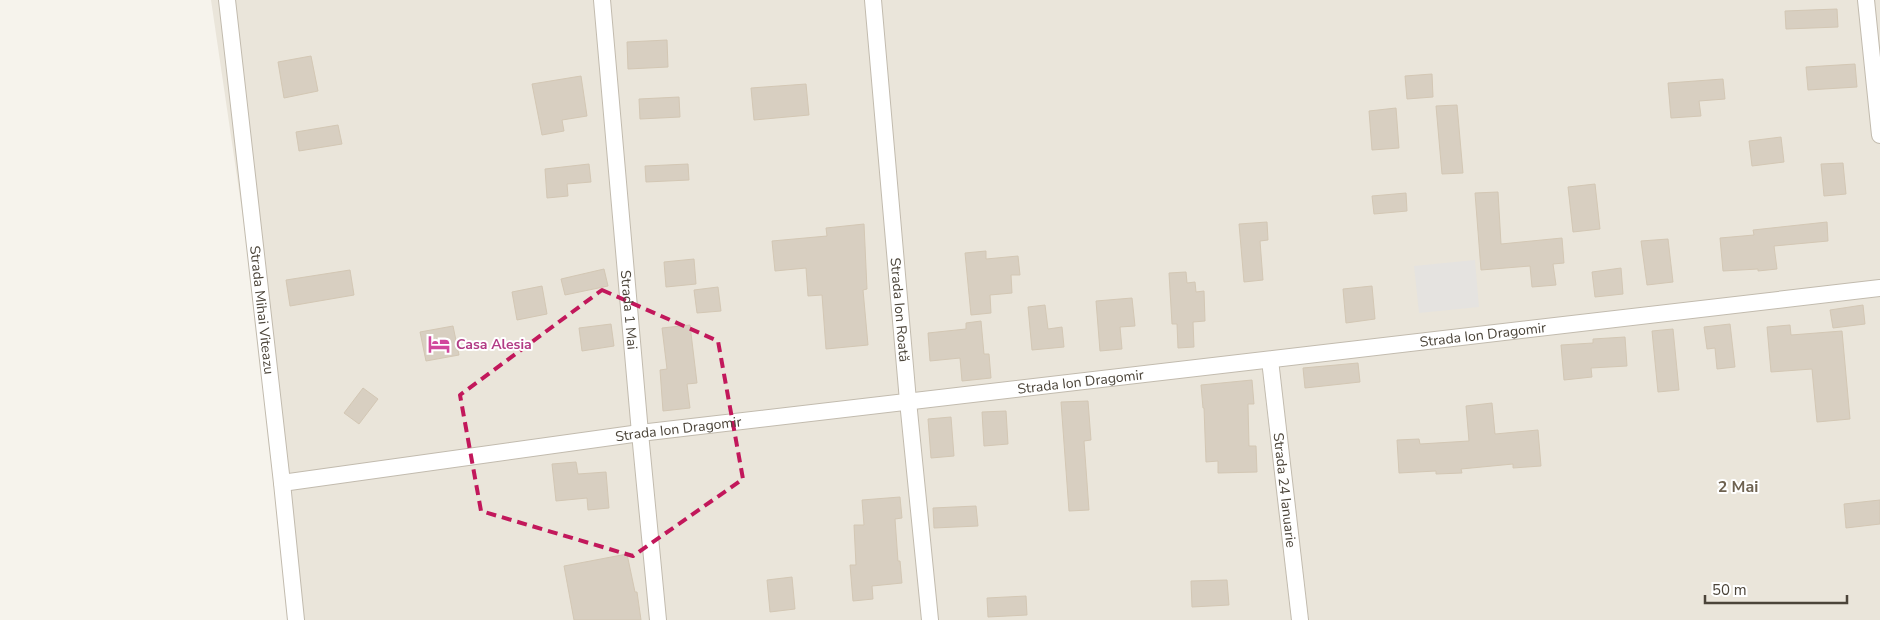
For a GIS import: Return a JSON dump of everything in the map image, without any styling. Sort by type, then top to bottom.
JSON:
[{"type":"street","name":"Strada Mihai Viteazu","points":[[228,0],[296,620]]},
{"type":"street","name":"Strada 1 Mai","points":[[602,0],[658,620]]},
{"type":"street","name":"Strada Ion Roată","points":[[873,0],[908,402],[930,620]]},
{"type":"street","points":[[1866,0],[1880,134]]},
{"type":"street","name":"Strada Ion Dragomir","points":[[282,483],[640,433],[1880,288]]},
{"type":"street","name":"Strada 24 Ianuarie","points":[[1270,360],[1300,620]]},
{"type":"highlighted area","points":[[602,290],[718,341],[743,479],[633,556],[481,511],[460,395]]},
{"type":"shaded area","name":"2 Mai","points":[[211,0],[1880,0],[1880,620],[296,620],[282,483]]},
{"type":"shaded area","points":[[1475,260],[1479,307],[1419,313],[1414,266]]},
{"type":"building","points":[[1837,9],[1838,27],[1786,29],[1785,11]]},
{"type":"building","points":[[667,40],[668,67],[628,69],[627,42]]},
{"type":"building","points":[[311,56],[318,91],[284,98],[278,62]]},
{"type":"building","points":[[1855,64],[1857,87],[1808,90],[1806,67]]},
{"type":"building","points":[[1432,74],[1433,97],[1407,99],[1405,76]]},
{"type":"building","points":[[581,76],[587,116],[562,120],[564,131],[542,135],[532,84]]},
{"type":"building","points":[[1723,79],[1725,99],[1699,101],[1701,116],[1671,118],[1668,83]]},
{"type":"building","points":[[806,84],[809,115],[754,120],[751,88]]},
{"type":"building","points":[[679,97],[680,117],[640,119],[639,99]]},
{"type":"building","points":[[1457,105],[1463,173],[1442,174],[1436,106]]},
{"type":"building","points":[[1396,108],[1399,148],[1372,150],[1369,111]]},
{"type":"building","points":[[338,125],[342,144],[299,151],[296,132]]},
{"type":"building","points":[[1781,137],[1784,162],[1752,166],[1749,141]]},
{"type":"building","points":[[1843,163],[1846,194],[1824,196],[1821,164]]},
{"type":"building","points":[[589,164],[591,182],[567,184],[568,196],[547,198],[545,169]]},
{"type":"building","points":[[688,164],[689,180],[646,182],[645,166]]},
{"type":"building","points":[[1595,184],[1600,229],[1573,232],[1568,187]]},
{"type":"building","points":[[1498,192],[1501,244],[1562,238],[1564,263],[1553,264],[1556,285],[1532,287],[1530,266],[1481,270],[1475,193]]},
{"type":"building","points":[[1406,193],[1407,211],[1374,214],[1372,196]]},
{"type":"building","points":[[1267,222],[1268,240],[1260,241],[1263,280],[1244,282],[1239,224]]},
{"type":"building","points":[[1827,222],[1828,241],[1774,246],[1777,269],[1723,271],[1720,238],[1754,235],[1753,230]]},
{"type":"building","points":[[864,224],[867,289],[863,290],[868,345],[826,349],[822,295],[808,296],[806,268],[775,271],[772,241],[827,236],[826,228]]},
{"type":"building","points":[[1668,239],[1673,282],[1647,285],[1641,241]]},
{"type":"building","points":[[986,251],[986,259],[1018,256],[1020,275],[1011,275],[1012,293],[990,295],[991,313],[971,315],[965,253]]},
{"type":"building","points":[[694,259],[696,284],[666,287],[664,262]]},
{"type":"building","points":[[1621,268],[1623,294],[1595,297],[1592,272]]},
{"type":"building","points":[[604,269],[608,286],[565,295],[561,279]]},
{"type":"building","points":[[350,270],[354,295],[290,306],[286,280]]},
{"type":"building","points":[[1186,272],[1187,283],[1195,282],[1196,292],[1204,291],[1205,321],[1193,322],[1194,347],[1178,348],[1177,324],[1172,324],[1169,273]]},
{"type":"building","points":[[542,286],[547,314],[517,320],[512,292]]},
{"type":"building","points":[[1372,286],[1375,319],[1346,323],[1343,289]]},
{"type":"building","points":[[718,287],[721,311],[697,313],[694,290]]},
{"type":"building","points":[[1132,298],[1135,326],[1120,327],[1122,349],[1100,351],[1096,301]]},
{"type":"building","points":[[1045,305],[1048,329],[1062,327],[1064,347],[1032,350],[1028,307]]},
{"type":"building","points":[[1863,305],[1865,324],[1833,328],[1830,310]]},
{"type":"building","points":[[981,321],[984,354],[989,354],[991,378],[962,381],[960,358],[930,361],[928,333],[966,329],[966,323]]},
{"type":"building","points":[[611,324],[614,346],[582,351],[579,328]]},
{"type":"building","points":[[1730,324],[1735,367],[1717,369],[1715,348],[1707,349],[1704,327]]},
{"type":"building","points":[[690,325],[697,383],[687,384],[690,408],[663,411],[660,370],[667,369],[662,328]]},
{"type":"building","points":[[1790,325],[1791,335],[1842,331],[1850,419],[1817,422],[1812,369],[1771,372],[1767,327]]},
{"type":"building","name":"Casa Alesia","points":[[453,326],[459,355],[426,361],[420,332]]},
{"type":"building","points":[[1673,329],[1679,390],[1658,392],[1652,331]]},
{"type":"building","points":[[1625,337],[1627,366],[1591,368],[1592,377],[1564,380],[1561,345],[1593,343],[1593,339]]},
{"type":"building","points":[[1358,363],[1360,382],[1305,388],[1303,368]]},
{"type":"building","points":[[1252,380],[1254,404],[1248,404],[1249,446],[1256,446],[1257,472],[1218,473],[1218,461],[1206,462],[1204,408],[1201,385]]},
{"type":"building","points":[[363,388],[378,399],[359,424],[344,413]]},
{"type":"building","points":[[1088,401],[1091,440],[1084,441],[1089,510],[1069,511],[1061,402]]},
{"type":"building","points":[[1492,403],[1495,434],[1538,430],[1541,466],[1513,468],[1513,464],[1461,469],[1462,473],[1436,474],[1436,471],[1399,473],[1397,440],[1419,439],[1420,444],[1469,441],[1466,406]]},
{"type":"building","points":[[1006,411],[1008,444],[984,446],[982,412]]},
{"type":"building","points":[[951,417],[954,456],[931,458],[928,419]]},
{"type":"building","points":[[576,462],[578,474],[606,472],[609,508],[588,510],[587,498],[556,501],[552,464]]},
{"type":"building","points":[[900,497],[902,518],[895,519],[898,561],[900,561],[902,583],[872,586],[873,599],[853,601],[850,565],[856,565],[854,525],[864,525],[862,500]]},
{"type":"building","points":[[1880,500],[1880,524],[1846,528],[1844,504]]},
{"type":"building","points":[[976,506],[978,526],[934,528],[933,508]]},
{"type":"building","points":[[627,554],[635,592],[637,592],[641,620],[574,620],[564,566]]},
{"type":"building","points":[[792,577],[795,609],[770,612],[767,580]]},
{"type":"building","points":[[1227,580],[1229,605],[1192,607],[1191,581]]},
{"type":"building","points":[[1026,596],[1027,615],[988,617],[987,598]]},
{"type":"place","name":"Casa Alesia","points":[[439,344]]},
{"type":"district","name":"2 Mai","points":[[1738,486]]}]
